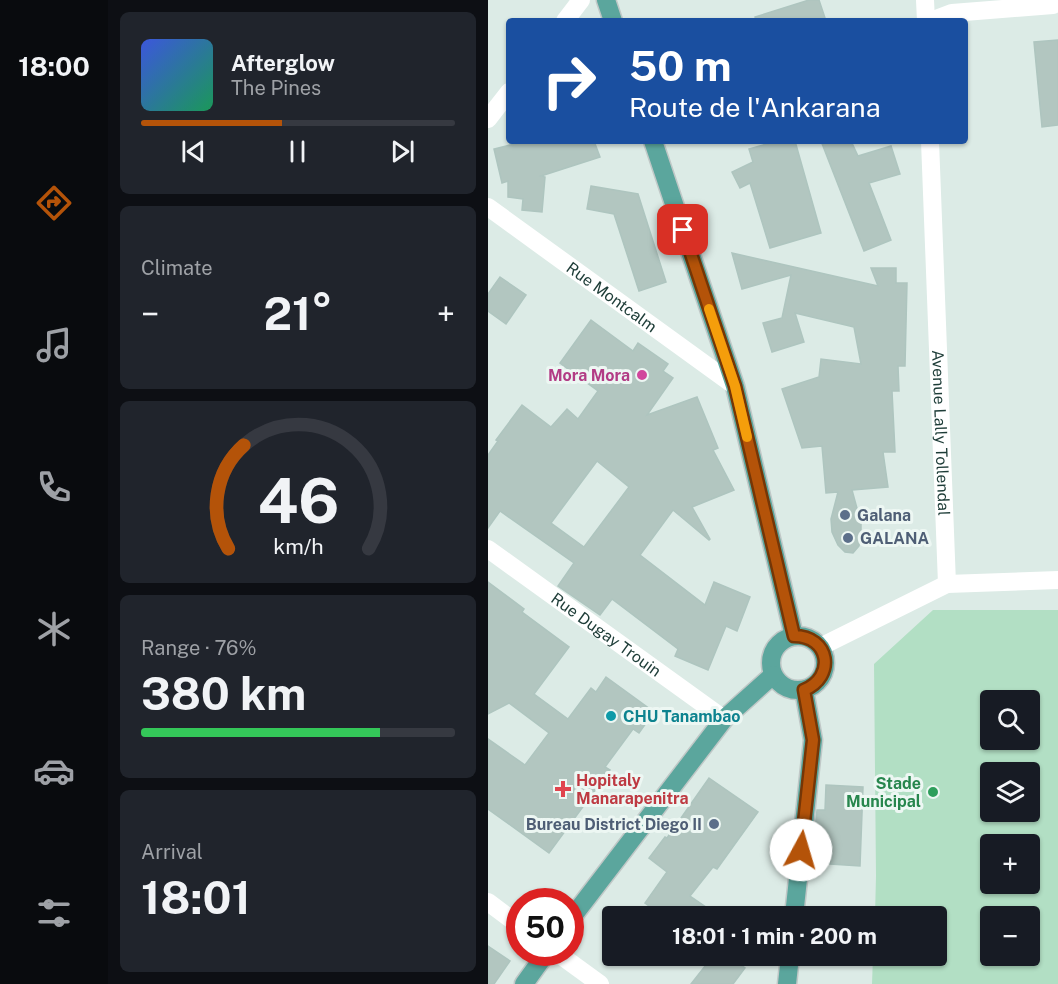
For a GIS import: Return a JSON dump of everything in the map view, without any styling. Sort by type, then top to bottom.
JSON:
[{"type":"main road","points":[[606,0],[612,18]]},
{"type":"main road","points":[[654,144],[735,386],[794,636]]},
{"type":"main road","points":[[794,636],[806,637],[820,647],[824,655],[824,673],[819,681],[804,690],[791,690],[784,687],[773,675],[770,667],[774,649],[780,642],[794,636]]},
{"type":"main road","points":[[584,902],[724,719],[773,675]]},
{"type":"main road","points":[[795,906],[813,740],[804,690]]},
{"type":"main road","points":[[524,984],[536,966]]},
{"type":"main road","points":[[787,984],[789,966]]},
{"type":"street","points":[[567,18],[581,0]]},
{"type":"street","points":[[924,0],[927,18]]},
{"type":"street","points":[[937,18],[952,13],[1053,5],[1058,0]]},
{"type":"street","points":[[488,119],[506,96]]},
{"type":"street","name":"Avenue Lally Tollendal","points":[[930,144],[947,584]]},
{"type":"street","name":"Rue Montcalm","points":[[488,207],[735,386]]},
{"type":"street","name":"Rue Dugay Trouin","points":[[488,549],[724,719]]},
{"type":"street","points":[[820,647],[947,584],[1058,580]]},
{"type":"street","points":[[488,902],[506,916]]},
{"type":"street","points":[[575,966],[600,984]]},
{"type":"green space","name":"Stade Municipal","points":[[933,610],[1058,610],[1058,984],[872,984],[873,966],[947,966],[947,906],[875,906],[874,664]]},
{"type":"building","points":[[809,0],[819,0],[825,18],[755,18]]},
{"type":"building","points":[[1058,40],[1058,125],[1042,127],[1034,42]]},
{"type":"building","points":[[515,144],[595,144],[600,157],[541,176],[545,177],[542,212],[522,210],[523,199],[508,197],[508,181],[502,183],[494,149]]},
{"type":"building","points":[[766,144],[796,144],[821,233],[770,248],[750,183],[740,188],[732,172],[753,162],[749,149]]},
{"type":"building","points":[[822,144],[852,144],[858,156],[891,146],[900,174],[869,183],[891,240],[864,251]]},
{"type":"building","points":[[591,186],[638,194],[666,282],[639,291],[614,214],[587,209]]},
{"type":"building","points":[[732,253],[878,286],[871,268],[896,268],[896,283],[907,283],[905,366],[898,366],[899,391],[892,391],[895,452],[883,452],[888,487],[852,490],[861,523],[859,546],[853,553],[845,552],[838,545],[832,532],[831,519],[838,492],[826,493],[822,446],[802,448],[782,389],[819,377],[821,359],[861,364],[854,327],[795,313],[804,342],[772,352],[763,323],[782,318],[791,275],[742,289]]},
{"type":"building","points":[[500,277],[526,295],[506,324],[488,311],[488,294]]},
{"type":"building","points":[[591,320],[633,351],[638,343],[668,364],[663,371],[673,378],[647,415],[697,397],[718,448],[713,450],[734,490],[692,507],[709,540],[673,510],[640,555],[705,605],[714,582],[750,597],[737,631],[726,626],[708,670],[675,656],[678,649],[612,599],[600,615],[558,586],[574,563],[500,511],[488,528],[488,455],[498,441],[496,440],[522,405],[551,427],[567,409],[578,419],[598,391],[560,363]],"holes":[[[597,461],[629,487],[584,547],[551,523]]]},
{"type":"building","name":"CHU Tanambao","points":[[488,582],[524,609],[522,612],[569,647],[534,694],[568,719],[591,688],[596,692],[606,677],[654,712],[639,733],[633,729],[605,767],[610,770],[549,853],[488,809],[488,739],[525,765],[549,733],[509,703],[488,714]]},
{"type":"building","points":[[709,778],[758,812],[717,869],[713,867],[690,896],[704,906],[649,906],[645,903],[667,872],[649,858],[665,837],[667,838]]},
{"type":"building","points":[[826,785],[863,787],[860,866],[830,864],[824,860],[824,841],[814,840],[817,810],[825,810]]},
{"type":"building","points":[[488,946],[506,958],[507,966],[494,984],[488,984]]},
{"type":"building","points":[[705,966],[742,966],[745,968],[733,984],[691,984]]},
{"type":"slow traffic","points":[[709,309],[735,386],[747,437]]},
{"type":"place","name":"Mora Mora","points":[[642,375]]},
{"type":"place","name":"Galana","points":[[845,515]]},
{"type":"place","name":"GALANA","points":[[848,538]]},
{"type":"place","name":"CHU Tanambao","points":[[611,716]]},
{"type":"place","name":"Hopitaly Manarapenitra","points":[[563,789]]},
{"type":"place","name":"Stade Municipal","points":[[933,792]]},
{"type":"place","name":"Bureau District Diego II","points":[[714,824]]},
{"type":"route","points":[[683,230],[735,386],[794,636],[806,637],[814,641],[824,655],[824,673],[812,687],[804,690],[813,740],[801,850]]}]
